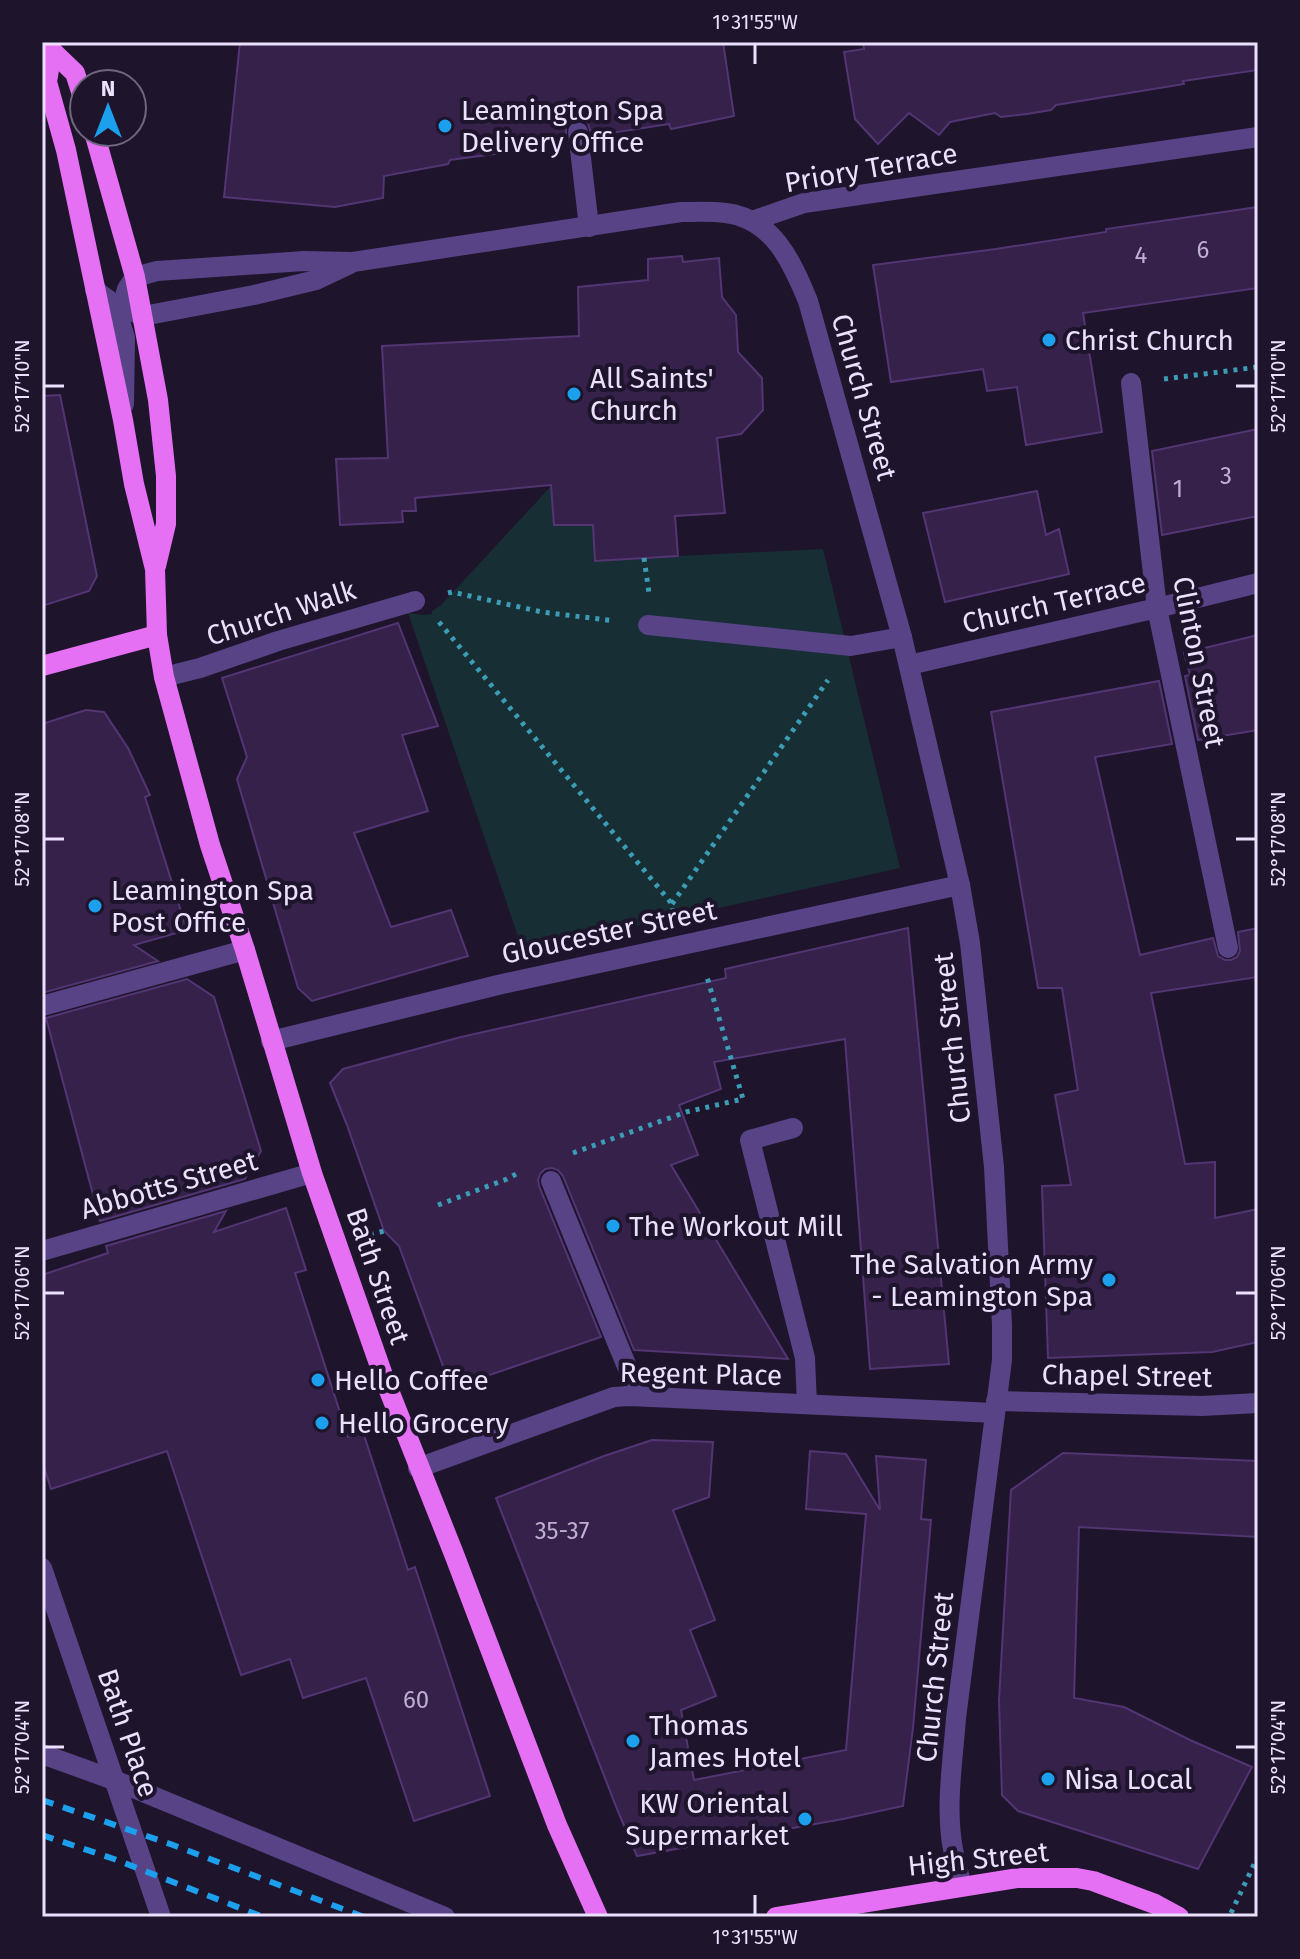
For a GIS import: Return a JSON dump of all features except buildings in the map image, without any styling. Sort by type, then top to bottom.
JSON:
[{"type":"main road","points":[[51,46],[71,68]]},
{"type":"main road","points":[[51,46],[47,82],[66,150],[134,484],[155,569]]},
{"type":"main road","points":[[99,148],[135,277],[158,400],[166,476],[166,524],[155,569]]},
{"type":"main road","name":"Bath Street","points":[[155,569],[157,635],[164,677],[210,845],[312,1173],[418,1468],[557,1825],[598,1917]]},
{"type":"main road","points":[[42,666],[157,635]]},
{"type":"main road","name":"High Street","points":[[776,1917],[1017,1878],[1093,1881],[1155,1904],[1179,1917]]},
{"type":"street","points":[[578,132],[589,227]]},
{"type":"street","name":"Priory Terrace","points":[[135,277],[157,271],[267,262],[353,262],[681,212],[728,213],[752,221],[804,203],[1258,137]]},
{"type":"street","name":"Church Street","points":[[752,221],[777,240],[797,274],[808,301],[902,637],[960,885],[970,943],[994,1167],[1002,1360],[958,1703],[951,1784],[953,1849],[962,1886]]},
{"type":"street","name":"Priory Terrace","points":[[143,316],[316,280],[353,262]]},
{"type":"street","points":[[123,420],[125,338],[121,325],[122,307],[127,289],[135,277]]},
{"type":"street","points":[[95,290],[111,302],[143,316]]},
{"type":"street","name":"Clinton Street","points":[[1131,383],[1157,608],[1228,948]]},
{"type":"street","name":"Church Terrace","points":[[909,665],[1258,583]]},
{"type":"street","name":"Church Walk","points":[[164,677],[415,601]]},
{"type":"street","points":[[648,625],[851,646],[902,637]]},
{"type":"street","name":"Gloucester Street","points":[[271,1041],[502,984],[960,885]]},
{"type":"street","points":[[42,1006],[245,950]]},
{"type":"street","points":[[793,1128],[750,1140],[805,1358],[807,1404]]},
{"type":"street","name":"Abbotts Street","points":[[42,1251],[312,1173]]},
{"type":"street","points":[[551,1181],[639,1396]]},
{"type":"street","name":"Regent Place","points":[[418,1468],[614,1397],[995,1407]]},
{"type":"street","name":"Chapel Street","points":[[995,1407],[1258,1403]]},
{"type":"street","name":"Bath Place","points":[[42,1568],[161,1917]]},
{"type":"street","points":[[42,1754],[114,1780],[445,1917]]},
{"type":"path","points":[[1131,383],[1258,367]]},
{"type":"path","points":[[452,592],[542,612],[648,625]]},
{"type":"path","points":[[432,614],[672,904],[851,646]]},
{"type":"path","points":[[561,1157],[686,1112],[743,1099],[697,941]]},
{"type":"path","points":[[438,1205],[519,1172]]},
{"type":"path","points":[[370,1235],[384,1231]]},
{"type":"path","points":[[1231,1913],[1258,1856]]},
{"type":"green space","points":[[552,485],[554,524],[593,522],[596,560],[823,549],[900,868],[523,951],[408,613],[432,614]]},
{"type":"railway","points":[[42,1800],[173,1845],[364,1917]]},
{"type":"railway","points":[[42,1835],[114,1859],[263,1917]]},
{"type":"place","name":"Leamington Spa Delivery Office","points":[[445,126]]},
{"type":"place","name":"Christ Church","points":[[1049,340]]},
{"type":"place","name":"All Saints' Church","points":[[574,394]]},
{"type":"place","name":"Leamington Spa Post Office","points":[[95,906]]},
{"type":"place","name":"The Workout Mill","points":[[613,1226]]},
{"type":"place","name":"The Salvation Army - Leamington Spa","points":[[1109,1280]]},
{"type":"place","name":"Hello Coffee","points":[[318,1380]]},
{"type":"place","name":"Hello Grocery","points":[[322,1423]]},
{"type":"place","name":"Thomas James Hotel","points":[[633,1741]]},
{"type":"place","name":"Nisa Local","points":[[1048,1779]]},
{"type":"place","name":"KW Oriental Supermarket","points":[[805,1819]]}]
